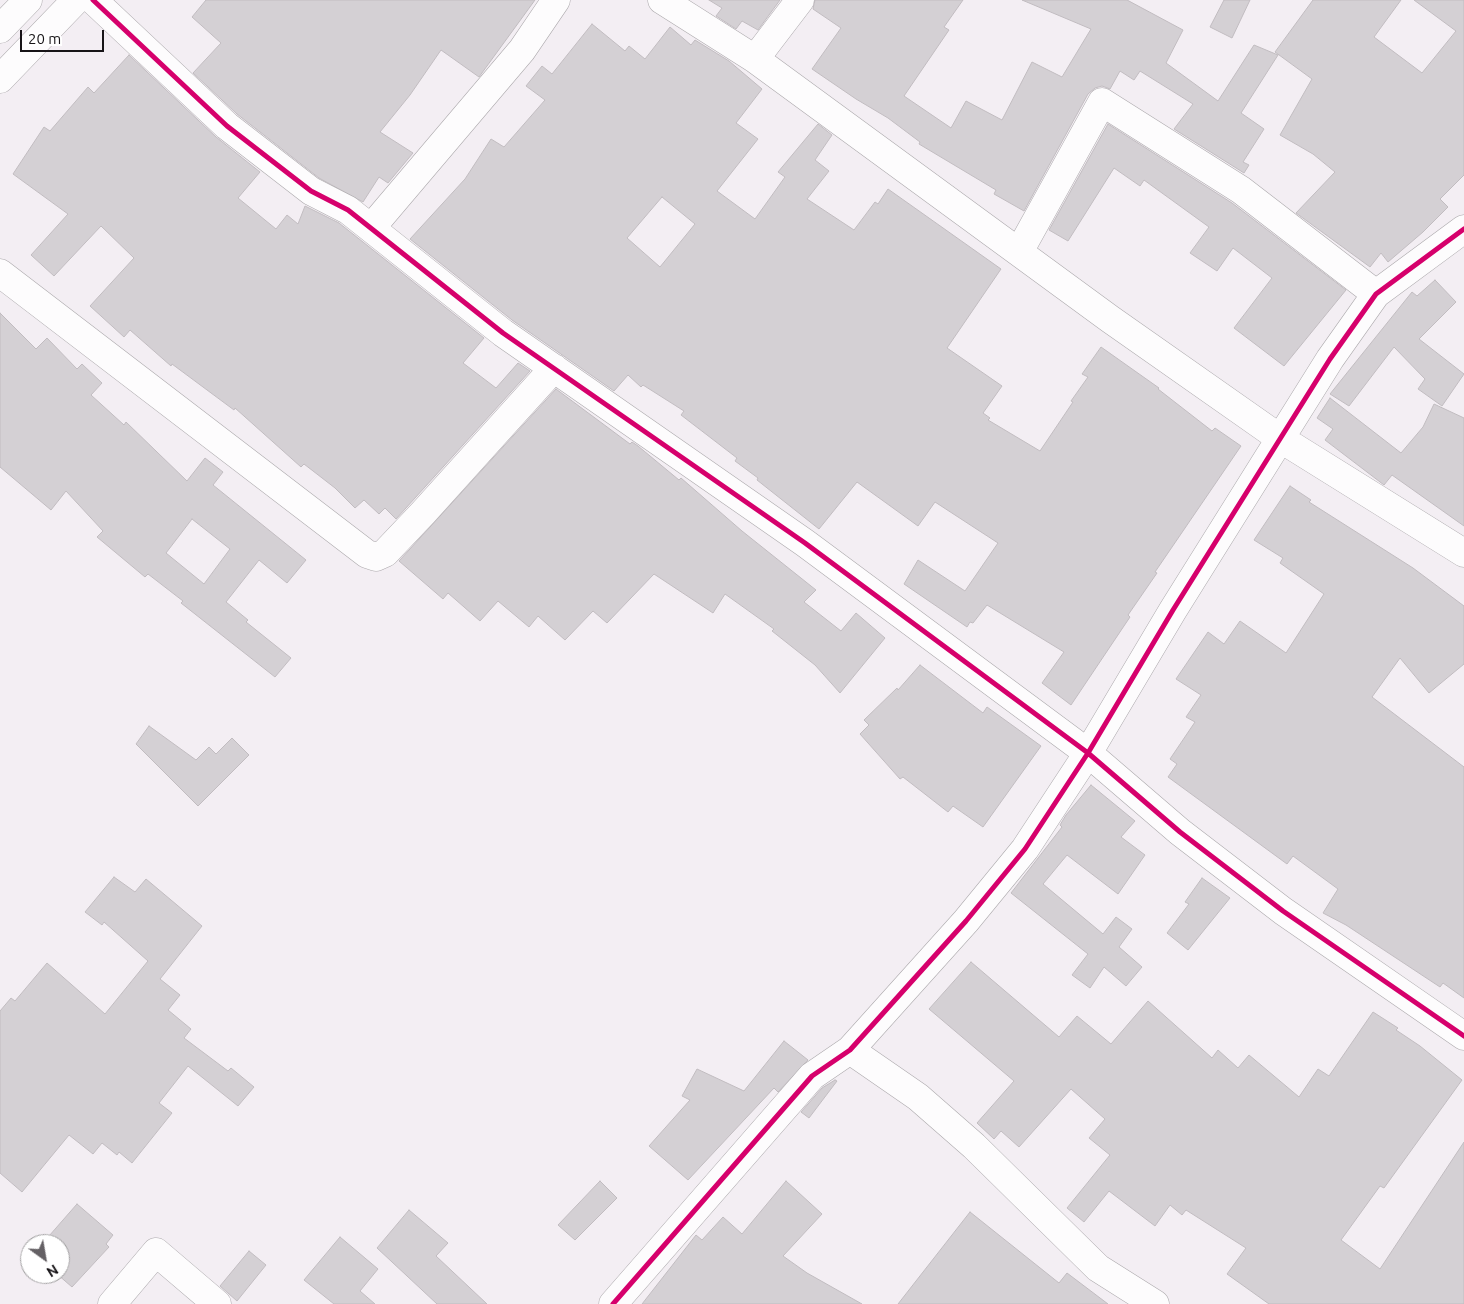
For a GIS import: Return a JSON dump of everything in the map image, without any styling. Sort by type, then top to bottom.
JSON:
[{"type":"main road","points":[[0,29],[28,0]]},
{"type":"main road","points":[[0,79],[76,0]]},
{"type":"main road","points":[[93,0],[228,126],[312,191],[348,210],[503,333],[806,543],[1088,753],[1180,832],[1283,911],[1464,1036]]},
{"type":"main road","points":[[371,228],[522,50],[556,0]]},
{"type":"main road","points":[[662,0],[755,59],[1019,252],[1281,439],[1464,553]]},
{"type":"main road","points":[[755,59],[800,0]]},
{"type":"main road","points":[[1019,252],[1102,102],[1241,190],[1376,294]]},
{"type":"main road","points":[[613,1304],[812,1076],[850,1050],[966,921],[1025,849],[1088,753],[1173,610],[1330,359],[1376,294],[1464,228]]},
{"type":"main road","points":[[0,273],[367,554],[376,557],[385,553],[423,513],[554,368]]},
{"type":"main road","points":[[850,1050],[918,1097],[974,1146],[1098,1268],[1155,1304]]},
{"type":"main road","points":[[112,1304],[156,1252],[217,1304]]},
{"type":"building","points":[[206,0],[535,0],[479,77],[441,50],[410,95],[380,132],[413,153],[388,183],[379,177],[363,202],[319,178],[237,114],[193,73],[221,43],[192,17]]},
{"type":"building","points":[[709,0],[780,0],[758,30],[742,21],[736,29],[716,16],[722,8]]},
{"type":"building","points":[[815,0],[963,0],[944,27],[949,30],[904,96],[951,128],[966,101],[1002,120],[1032,62],[1062,77],[1091,29],[1022,0],[1127,0],[1183,30],[1166,63],[1218,101],[1254,45],[1278,55],[1241,113],[1264,129],[1243,162],[1249,165],[1244,173],[1174,129],[1193,104],[1140,71],[1134,80],[1120,71],[1110,89],[1102,86],[1095,88],[1088,94],[1024,211],[994,194],[996,190],[919,144],[920,142],[888,118],[812,69],[841,28],[813,9]]},
{"type":"building","points":[[1224,0],[1250,0],[1232,38],[1210,27]]},
{"type":"building","points":[[1313,0],[1401,0],[1374,37],[1422,73],[1456,31],[1414,0],[1464,0],[1464,175],[1440,199],[1448,207],[1423,232],[1388,262],[1381,253],[1370,267],[1296,213],[1335,172],[1313,154],[1280,135],[1312,79],[1275,52]]},
{"type":"building","points":[[592,24],[625,51],[629,46],[645,59],[670,27],[691,45],[695,40],[729,61],[762,89],[736,123],[758,139],[717,191],[755,219],[785,177],[778,172],[818,124],[832,135],[815,160],[829,171],[807,199],[854,230],[875,202],[878,204],[888,189],[1001,269],[947,348],[1002,386],[983,413],[990,418],[988,420],[1040,451],[1088,377],[1082,374],[1101,347],[1159,388],[1212,431],[1215,428],[1241,446],[1155,572],[1157,573],[1128,615],[1130,617],[1071,705],[1042,683],[1064,652],[987,605],[973,623],[970,622],[967,627],[904,584],[918,560],[965,591],[998,543],[935,502],[918,526],[857,482],[819,529],[735,461],[737,458],[681,415],[684,411],[643,385],[641,387],[628,375],[614,391],[512,320],[410,239],[465,179],[491,139],[504,147],[545,100],[526,86],[542,66],[552,74]],"holes":[[[662,197],[695,224],[660,267],[627,238]]]},
{"type":"building","points":[[129,55],[216,137],[260,172],[238,198],[276,229],[287,215],[298,224],[305,206],[339,223],[484,338],[463,363],[496,388],[518,363],[530,371],[396,519],[385,508],[379,514],[364,500],[355,508],[335,488],[304,464],[301,467],[235,408],[234,410],[172,364],[171,366],[130,330],[124,337],[90,306],[134,258],[101,226],[54,276],[31,255],[68,214],[13,174],[44,127],[50,131],[88,87],[94,93]]},
{"type":"building","points":[[1108,124],[1232,203],[1346,290],[1284,366],[1234,328],[1272,278],[1233,248],[1217,271],[1190,253],[1209,227],[1144,180],[1140,186],[1114,168],[1068,241],[1049,230]]},
{"type":"building","points":[[1435,280],[1456,302],[1419,339],[1464,374],[1442,406],[1418,389],[1425,379],[1394,347],[1349,406],[1330,394],[1412,292],[1417,296]]},
{"type":"building","points":[[0,313],[36,349],[47,338],[77,369],[82,364],[102,383],[91,395],[124,425],[126,422],[187,481],[205,458],[223,472],[213,485],[306,560],[287,583],[259,560],[226,602],[248,620],[246,622],[291,658],[275,677],[181,603],[183,601],[148,574],[145,577],[97,537],[103,531],[66,491],[51,510],[0,467]],"holes":[[[192,519],[230,549],[204,584],[166,553]]]},
{"type":"building","points":[[556,389],[630,444],[632,442],[638,446],[679,480],[681,478],[742,531],[816,590],[804,602],[841,631],[856,613],[885,638],[840,693],[815,665],[772,631],[774,629],[725,594],[713,613],[654,574],[607,623],[593,611],[565,640],[538,616],[529,627],[498,601],[480,621],[448,593],[443,599],[399,561]]},
{"type":"building","points":[[1330,398],[1401,453],[1423,427],[1434,404],[1464,418],[1464,526],[1392,475],[1384,485],[1325,440],[1333,429],[1317,418]]},
{"type":"building","points":[[1290,486],[1311,500],[1309,502],[1413,568],[1464,606],[1464,664],[1429,693],[1400,658],[1372,697],[1464,767],[1464,998],[1443,983],[1440,987],[1346,925],[1323,913],[1338,889],[1293,856],[1287,864],[1168,777],[1177,764],[1170,759],[1195,722],[1186,717],[1201,695],[1176,679],[1208,632],[1224,644],[1240,621],[1286,653],[1324,594],[1280,563],[1283,558],[1254,540]]},
{"type":"building","points":[[920,665],[983,713],[987,707],[1041,746],[983,827],[953,806],[948,812],[903,777],[900,779],[860,734],[869,725],[864,720],[897,688],[898,690]]},
{"type":"building","points":[[149,726],[196,760],[209,747],[216,754],[232,738],[249,755],[198,806],[136,744]]},
{"type":"building","points":[[1091,785],[1135,821],[1121,837],[1145,855],[1118,894],[1067,855],[1043,884],[1103,934],[1116,917],[1132,929],[1119,947],[1142,967],[1126,986],[1104,967],[1090,988],[1072,975],[1088,954],[1011,893],[1062,827],[1060,825],[1066,815]]},
{"type":"building","points":[[114,877],[135,892],[146,879],[202,926],[160,979],[180,995],[168,1010],[191,1029],[184,1038],[228,1071],[231,1068],[254,1087],[238,1106],[188,1066],[159,1103],[172,1113],[132,1163],[119,1152],[117,1155],[102,1143],[93,1154],[69,1135],[22,1192],[0,1173],[0,1011],[11,998],[15,1001],[47,963],[105,1014],[148,961],[104,922],[102,925],[85,912]]},
{"type":"building","points":[[1202,878],[1230,898],[1188,950],[1167,933],[1189,904],[1185,902]]},
{"type":"building","points":[[971,962],[1059,1037],[1077,1016],[1111,1044],[1148,1001],[1212,1058],[1218,1050],[1238,1068],[1249,1055],[1299,1097],[1318,1069],[1329,1076],[1373,1012],[1398,1028],[1396,1030],[1420,1046],[1462,1080],[1384,1188],[1380,1186],[1341,1240],[1380,1269],[1464,1142],[1464,1304],[1269,1304],[1227,1274],[1246,1248],[1186,1210],[1182,1215],[1170,1205],[1155,1226],[1109,1191],[1084,1222],[1067,1208],[1110,1155],[1089,1138],[1105,1119],[1071,1089],[1019,1147],[1001,1131],[994,1139],[977,1123],[1014,1081],[929,1009]]},
{"type":"building","points":[[784,1041],[808,1060],[778,1092],[774,1088],[688,1180],[649,1146],[690,1100],[682,1096],[697,1069],[744,1091]]},
{"type":"building","points":[[835,1080],[837,1081],[809,1118],[801,1112],[822,1088]]},
{"type":"building","points":[[600,1181],[617,1198],[575,1240],[558,1225]]},
{"type":"building","points":[[786,1181],[822,1214],[783,1256],[807,1273],[862,1304],[642,1304],[696,1235],[702,1240],[723,1217],[742,1234]]},
{"type":"building","points":[[77,1204],[113,1235],[106,1244],[109,1247],[72,1287],[69,1284],[70,1234],[51,1234]]},
{"type":"building","points":[[409,1210],[448,1243],[436,1256],[487,1304],[437,1304],[377,1248]]},
{"type":"building","points":[[970,1212],[1059,1283],[1067,1273],[1108,1304],[898,1304]]},
{"type":"building","points":[[340,1237],[378,1269],[360,1291],[375,1304],[334,1304],[304,1280]]},
{"type":"building","points":[[249,1251],[266,1265],[237,1301],[220,1286]]},
{"type":"cycle path","points":[[93,0],[227,126],[311,191],[348,210],[503,333],[805,543],[1088,753],[1180,832],[1283,911],[1464,1036]]},
{"type":"cycle path","points":[[613,1304],[812,1076],[850,1050],[966,921],[1025,849],[1088,753],[1173,610],[1330,359],[1376,294],[1464,229]]}]
